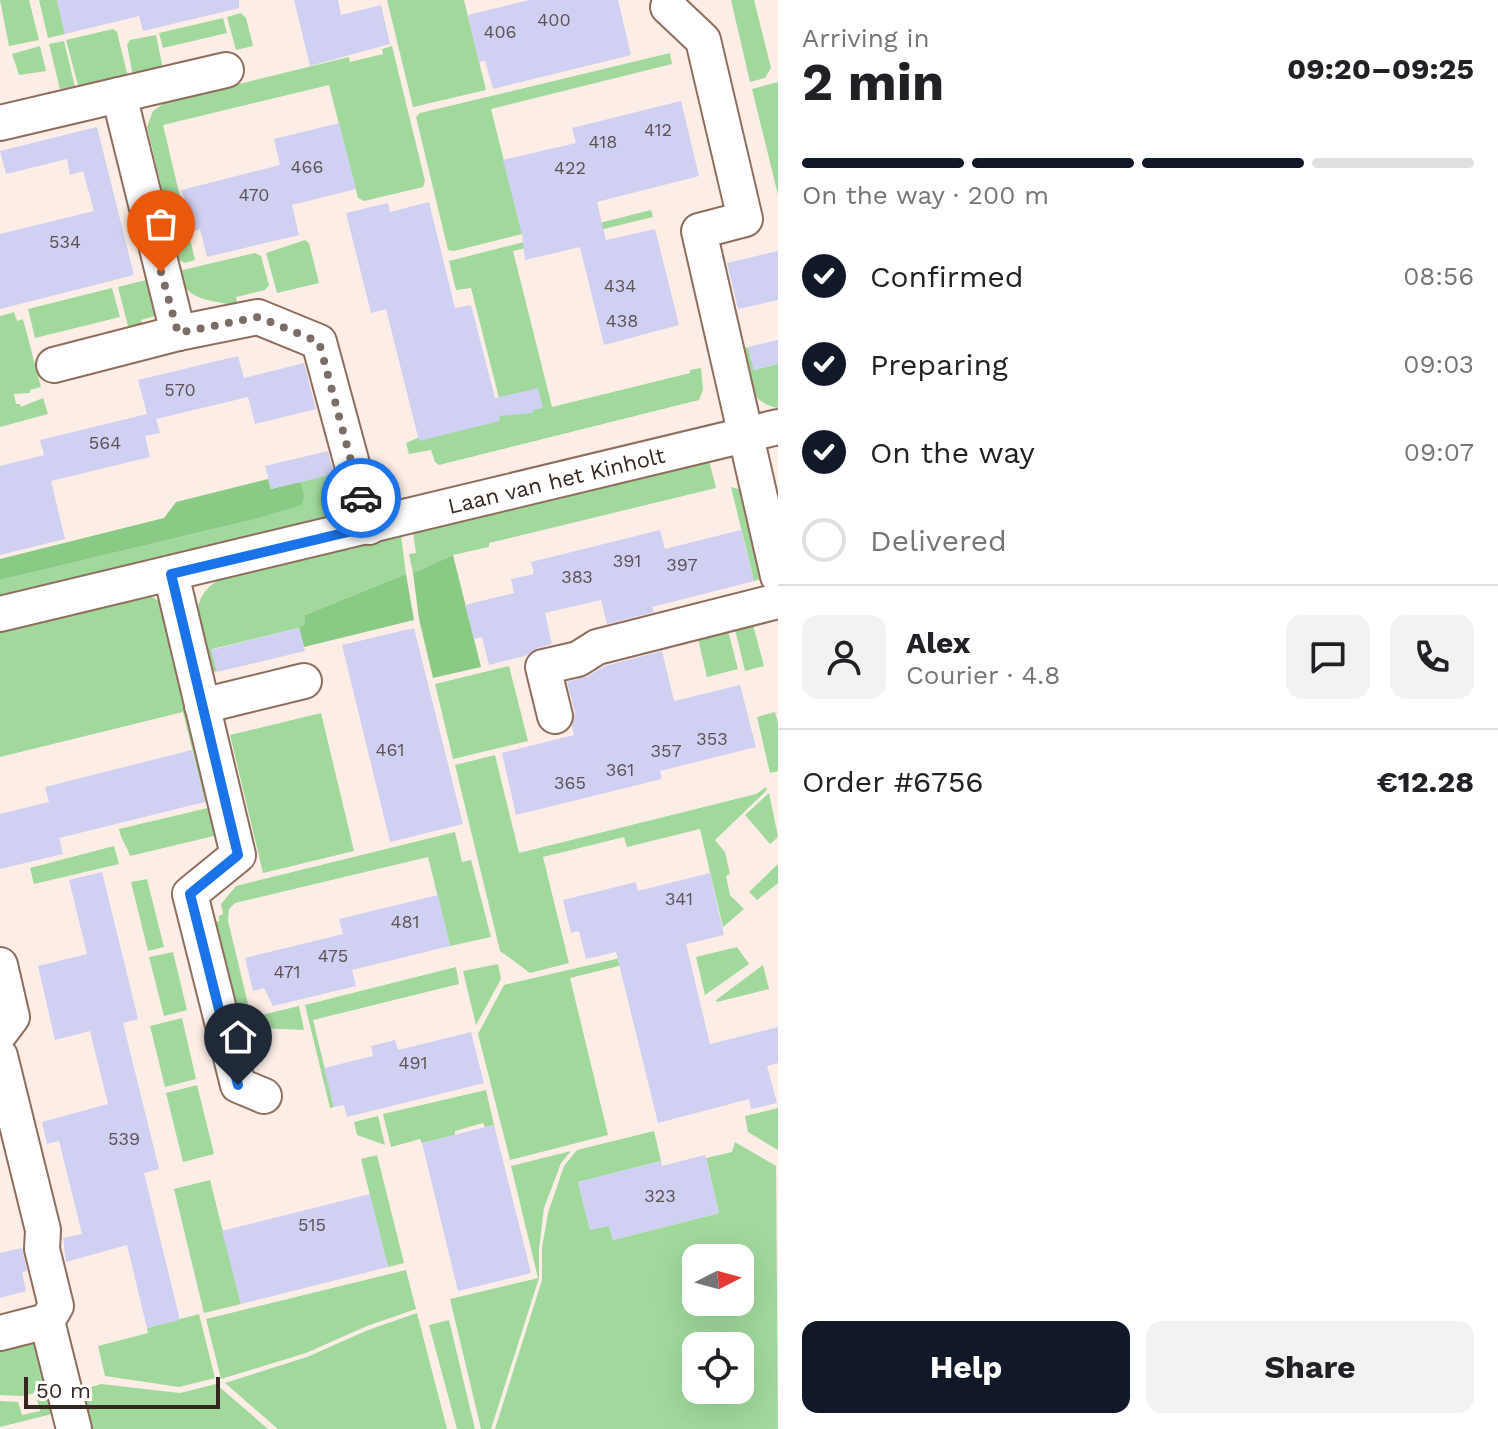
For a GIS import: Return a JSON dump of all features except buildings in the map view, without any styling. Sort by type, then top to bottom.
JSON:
[{"type":"street","points":[[668,7],[703,40],[745,219],[699,231],[778,576]]},
{"type":"street","points":[[0,123],[226,70]]},
{"type":"street","points":[[119,95],[178,333]]},
{"type":"street","points":[[54,365],[178,333],[258,317],[319,342],[369,527]]},
{"type":"street","name":"Laan van het Kinholt","points":[[0,614],[778,427]]},
{"type":"street","points":[[171,574],[238,855],[190,894],[238,1085],[264,1096]]},
{"type":"street","points":[[555,716],[543,667],[578,659],[597,647],[778,601]]},
{"type":"street","points":[[202,706],[304,681]]},
{"type":"street","points":[[0,965],[12,1017],[0,1033]]},
{"type":"street","points":[[0,1056],[4,1093],[43,1230],[42,1249],[56,1306],[47,1321],[0,1333]]},
{"type":"street","points":[[47,1321],[74,1429]]},
{"type":"green space","points":[[0,0],[29,0],[39,40],[9,46]]},
{"type":"green space","points":[[39,0],[57,0],[65,34],[48,38]]},
{"type":"green space","points":[[387,0],[464,0],[486,90],[413,107]]},
{"type":"green space","points":[[731,0],[754,0],[771,68],[765,78],[750,82]]},
{"type":"green space","points":[[241,13],[246,18],[253,46],[236,50],[227,17]]},
{"type":"green space","points":[[223,18],[227,33],[163,48],[159,33]]},
{"type":"green space","points":[[113,29],[117,32],[128,77],[79,89],[66,40]]},
{"type":"green space","points":[[156,35],[163,69],[133,76],[127,45],[130,40]]},
{"type":"green space","points":[[64,41],[75,87],[60,89],[49,44]]},
{"type":"green space","points":[[40,46],[46,71],[19,75],[12,54]]},
{"type":"green space","points":[[392,46],[425,181],[423,187],[364,201],[358,198],[329,85],[163,125],[195,260],[185,263],[179,260],[147,127],[153,111],[166,102],[349,57],[350,62],[383,54],[382,49]]},
{"type":"green space","points":[[670,53],[672,64],[491,109],[522,234],[448,250],[416,117],[420,113]]},
{"type":"green space","points":[[778,82],[778,195],[752,89]]},
{"type":"green space","points":[[651,210],[653,217],[513,251],[552,407],[701,368],[703,390],[699,400],[439,465],[431,450],[409,454],[406,443],[500,402],[471,288],[456,290],[449,261]]},
{"type":"green space","points":[[305,240],[309,243],[319,283],[277,293],[266,253]]},
{"type":"green space","points":[[255,253],[261,256],[269,285],[265,290],[236,297],[238,306],[194,295],[174,272]]},
{"type":"green space","points":[[154,278],[160,299],[152,301],[155,316],[141,320],[144,331],[130,334],[118,287]]},
{"type":"green space","points":[[112,288],[120,317],[35,338],[28,309]]},
{"type":"green space","points":[[14,312],[17,321],[23,319],[41,387],[30,390],[30,393],[14,394],[16,404],[21,407],[43,398],[48,414],[0,427],[0,316]]},
{"type":"green space","points":[[748,347],[754,370],[778,364],[778,408],[759,400],[750,386],[742,349]]},
{"type":"green space","points":[[333,449],[345,498],[331,517],[0,603],[0,580],[247,521],[300,482],[335,473],[330,450]]},
{"type":"green space","points":[[709,460],[716,488],[489,543],[489,547],[453,555],[413,573],[409,554],[416,553],[413,532]]},
{"type":"green space","points":[[268,479],[271,489],[300,482],[304,495],[302,505],[0,580],[0,559],[164,518],[176,502]]},
{"type":"green space","points":[[731,487],[742,490],[763,578],[754,581]]},
{"type":"green space","points":[[401,536],[406,574],[305,615],[304,626],[299,628],[212,649],[217,671],[208,674],[197,622],[198,609],[208,588],[220,579]]},
{"type":"green space","points":[[453,555],[481,667],[433,678],[419,619],[413,573]]},
{"type":"green space","points":[[406,574],[414,620],[304,647],[299,628],[304,625],[305,615]]},
{"type":"green space","points":[[149,595],[163,604],[217,799],[205,802],[183,712],[0,757],[0,625]]},
{"type":"green space","points":[[751,617],[764,666],[745,671],[733,621]]},
{"type":"green space","points":[[726,623],[738,669],[707,677],[696,630]]},
{"type":"green space","points":[[509,666],[528,741],[453,759],[435,684]]},
{"type":"green space","points":[[775,712],[778,723],[778,771],[770,773],[757,717]]},
{"type":"green space","points":[[321,713],[354,851],[263,873],[230,735]]},
{"type":"green space","points":[[495,755],[519,853],[756,794],[766,787],[767,790],[715,840],[725,852],[730,874],[726,876],[730,895],[744,909],[723,927],[700,829],[627,847],[624,837],[543,857],[569,963],[530,973],[500,951],[455,765]]},
{"type":"green space","points":[[769,793],[778,837],[770,844],[745,815]]},
{"type":"green space","points":[[212,807],[218,835],[130,856],[120,833],[119,829]]},
{"type":"green space","points":[[455,832],[462,862],[471,860],[491,937],[450,946],[428,857],[235,903],[229,909],[228,921],[250,1012],[237,1015],[215,922],[223,914],[221,904],[236,886]]},
{"type":"green space","points":[[114,846],[119,864],[34,884],[30,868]]},
{"type":"green space","points":[[778,864],[778,883],[757,900],[749,892]]},
{"type":"green space","points":[[147,879],[164,947],[148,951],[131,882]]},
{"type":"green space","points":[[737,947],[749,964],[705,995],[696,957]]},
{"type":"green space","points":[[173,952],[187,1010],[164,1016],[149,957]]},
{"type":"green space","points":[[633,955],[635,962],[570,978],[608,1135],[510,1160],[478,1034],[504,985]]},
{"type":"green space","points":[[498,964],[501,979],[476,1025],[463,971]]},
{"type":"green space","points":[[763,965],[769,989],[717,1002],[716,1000]]},
{"type":"green space","points":[[456,967],[459,984],[313,1020],[334,1107],[330,1108],[305,1005]]},
{"type":"green space","points":[[299,1006],[304,1030],[261,1028],[260,1025],[251,1027],[249,1021],[244,1022],[244,1019]]},
{"type":"green space","points":[[182,1018],[196,1079],[165,1087],[150,1026]]},
{"type":"green space","points":[[197,1085],[214,1154],[183,1162],[166,1093]]},
{"type":"green space","points":[[486,1090],[494,1125],[485,1127],[483,1123],[455,1131],[455,1135],[422,1143],[420,1139],[391,1147],[383,1114]]},
{"type":"green space","points":[[778,1108],[778,1150],[748,1132],[745,1116]]},
{"type":"green space","points":[[378,1116],[385,1145],[357,1135],[354,1122]]},
{"type":"green space","points":[[654,1131],[661,1161],[578,1182],[590,1230],[609,1225],[613,1240],[719,1213],[706,1158],[732,1152],[735,1142],[776,1166],[778,1429],[495,1429],[542,1280],[542,1248],[548,1213],[564,1166],[577,1150]]},
{"type":"green space","points":[[571,1151],[561,1163],[544,1208],[539,1278],[491,1429],[481,1429],[450,1299],[538,1278],[511,1166]]},
{"type":"green space","points":[[377,1155],[404,1263],[388,1267],[361,1159]]},
{"type":"green space","points":[[210,1180],[241,1304],[204,1313],[174,1189]]},
{"type":"green space","points":[[406,1270],[416,1309],[367,1326],[306,1353],[221,1379],[206,1319]]},
{"type":"green space","points":[[417,1313],[447,1429],[278,1429],[225,1383],[307,1357],[368,1330]]},
{"type":"green space","points":[[199,1314],[215,1378],[179,1387],[105,1376],[98,1346],[148,1333],[147,1328]]},
{"type":"green space","points":[[449,1320],[475,1429],[457,1429],[429,1325]]},
{"type":"green space","points":[[41,1330],[55,1389],[21,1396],[0,1395],[0,1340]]},
{"type":"green space","points":[[101,1384],[180,1393],[216,1384],[268,1429],[87,1429],[77,1391]]},
{"type":"green space","points":[[57,1393],[56,1413],[0,1427],[0,1401],[18,1402],[22,1415],[40,1411],[37,1399]]},
{"type":"way so far","points":[[161,272],[178,333],[258,317],[319,342],[361,498]]},
{"type":"route","points":[[238,1085],[190,894],[238,855],[171,574],[369,527],[361,498]]}]
